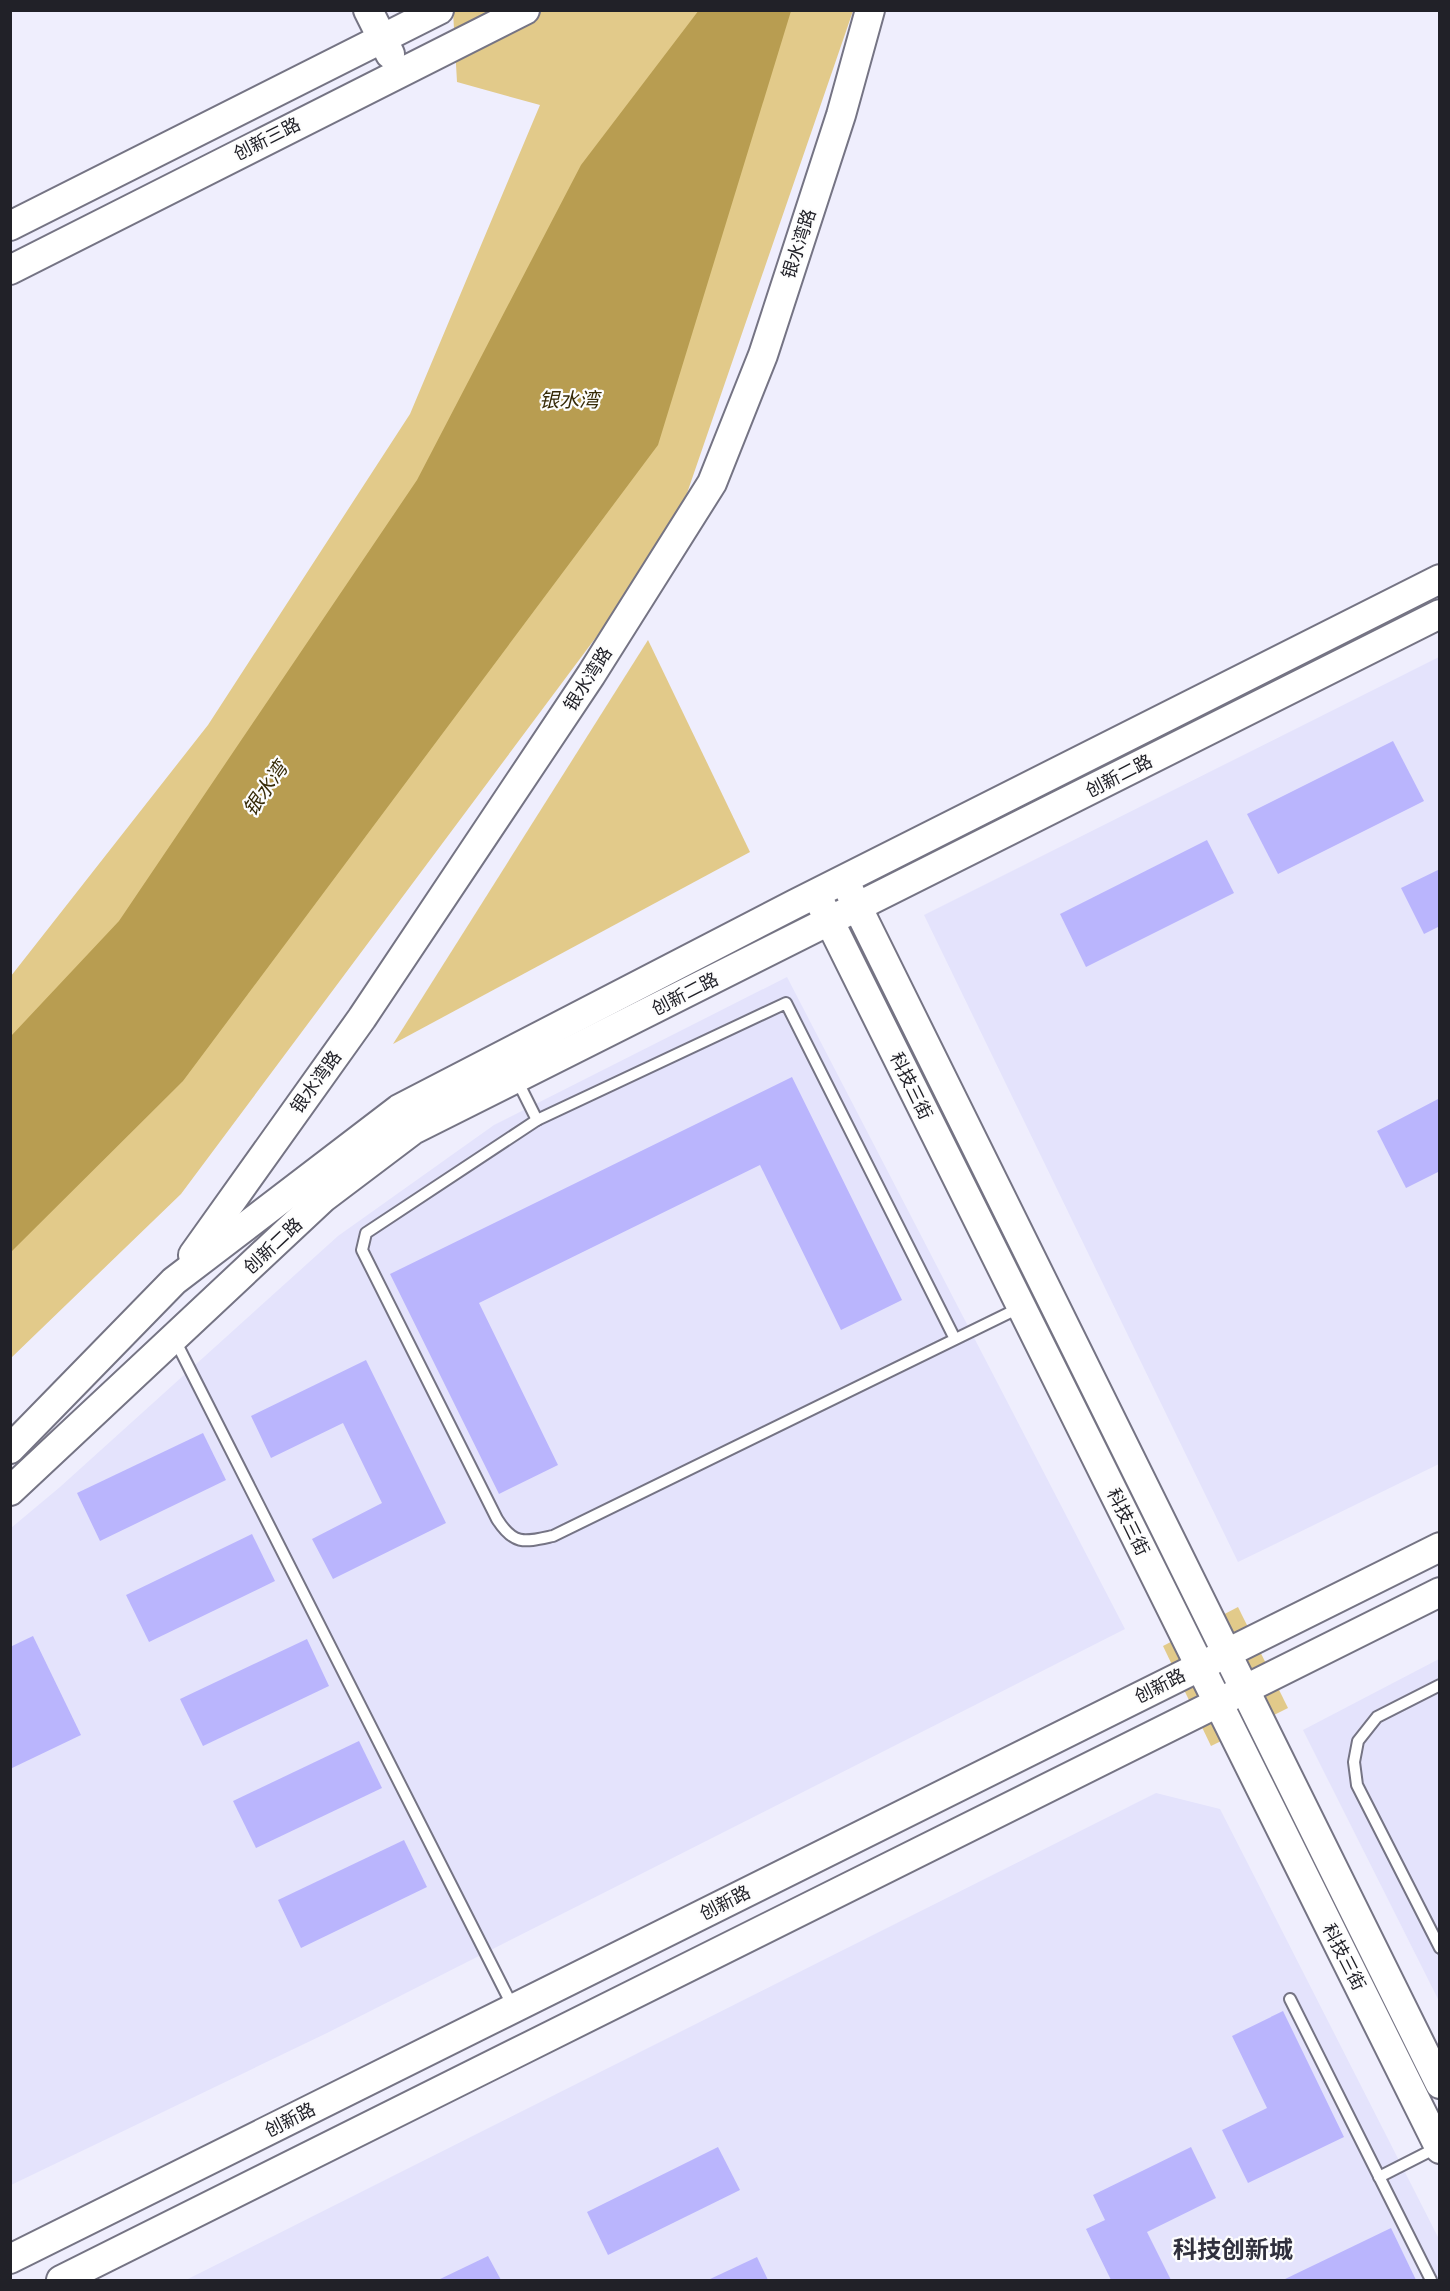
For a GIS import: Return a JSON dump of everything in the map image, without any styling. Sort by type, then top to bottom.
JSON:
[{"type":"street","points":[[368,10],[399,73]]},
{"type":"street","name":"创新三路","points":[[10,270],[525,10]]},
{"type":"street","name":"银水湾路","points":[[174,1281],[368,1008],[591,675],[712,483],[764,355],[841,115],[870,10]]},
{"type":"street","points":[[424,14],[436,54]]},
{"type":"street","name":"创新三路","points":[[10,226],[382,39],[424,14]]},
{"type":"street","name":"创新二路","points":[[10,1449],[174,1281],[399,1109],[816,894],[1440,579]]},
{"type":"street","name":"创新二路","points":[[10,1491],[323,1198],[413,1130],[1440,614]]},
{"type":"street","name":"科技三街","points":[[844,880],[1440,2084]]},
{"type":"street","name":"科技三街","points":[[816,894],[1439,2148]]},
{"type":"street","name":"创新路","points":[[10,2259],[1440,1547]]},
{"type":"street","points":[[62,2280],[1440,1592]]},
{"type":"lane","points":[[955,1339],[786,1003],[537,1120],[366,1233],[362,1250],[497,1519],[505,1532],[516,1540],[529,1542],[553,1536],[1021,1307]]},
{"type":"lane","points":[[516,1078],[537,1120]]},
{"type":"lane","points":[[174,1338],[514,2008]]},
{"type":"lane","points":[[1440,1685],[1377,1717],[1358,1741],[1354,1762],[1357,1785],[1440,1948]]},
{"type":"lane","points":[[1290,2000],[1431,2280]]},
{"type":"lane","points":[[1379,2177],[1439,2148]]},
{"type":"shaded area","points":[[453,11],[853,11],[673,534],[181,1194],[11,1358],[11,976],[208,725],[410,414],[540,105],[457,82]]},
{"type":"shaded area","points":[[648,640],[750,852],[393,1044]]},
{"type":"shaded area","points":[[1439,657],[1439,1464],[1238,1562],[924,915]]},
{"type":"shaded area","points":[[787,977],[1125,1629],[327,2033],[11,2185],[11,1528],[60,1487],[338,1236],[494,1125]]},
{"type":"shaded area","points":[[1238,1607],[1288,1708],[1211,1746],[1163,1646]]},
{"type":"shaded area","points":[[1439,1659],[1439,2001],[1303,1730]]},
{"type":"shaded area","points":[[1156,1793],[1220,1809],[1440,2241],[1439,2280],[186,2280]]},
{"type":"water","name":"银水湾","points":[[699,10],[791,11],[658,445],[183,1081],[11,1252],[11,1036],[119,921],[417,480],[581,165]]},
{"type":"building","points":[[1393,741],[1424,801],[1278,874],[1247,814]]},
{"type":"building","points":[[1207,840],[1234,893],[1086,967],[1060,914]]},
{"type":"building","points":[[1440,869],[1440,926],[1424,934],[1401,888]]},
{"type":"building","points":[[792,1077],[902,1300],[841,1330],[760,1165],[479,1303],[558,1465],[499,1494],[390,1274]]},
{"type":"building","points":[[1440,1098],[1440,1171],[1406,1188],[1377,1131]]},
{"type":"building","points":[[366,1360],[446,1523],[333,1579],[312,1539],[382,1503],[343,1423],[271,1458],[251,1416]]},
{"type":"building","points":[[203,1433],[226,1480],[100,1541],[77,1493]]},
{"type":"building","points":[[252,1534],[275,1581],[149,1642],[126,1595]]},
{"type":"building","points":[[33,1636],[81,1735],[10,1769],[10,1647]]},
{"type":"building","points":[[307,1639],[329,1686],[203,1746],[180,1699]]},
{"type":"building","points":[[359,1741],[382,1788],[256,1848],[233,1801]]},
{"type":"building","points":[[404,1840],[427,1887],[301,1948],[278,1900]]},
{"type":"building","points":[[1283,2011],[1344,2137],[1248,2183],[1222,2130],[1267,2108],[1232,2036]]},
{"type":"building","points":[[718,2147],[740,2190],[608,2255],[587,2212]]},
{"type":"building","points":[[1191,2147],[1216,2198],[1147,2232],[1171,2280],[1111,2280],[1086,2229],[1105,2220],[1093,2195]]},
{"type":"building","points":[[1391,2228],[1416,2280],[1283,2280]]},
{"type":"building","points":[[488,2256],[501,2280],[438,2280]]},
{"type":"building","points":[[757,2257],[768,2280],[708,2280]]},
{"type":"district","name":"科技创新城","points":[[1233,2250]]}]
